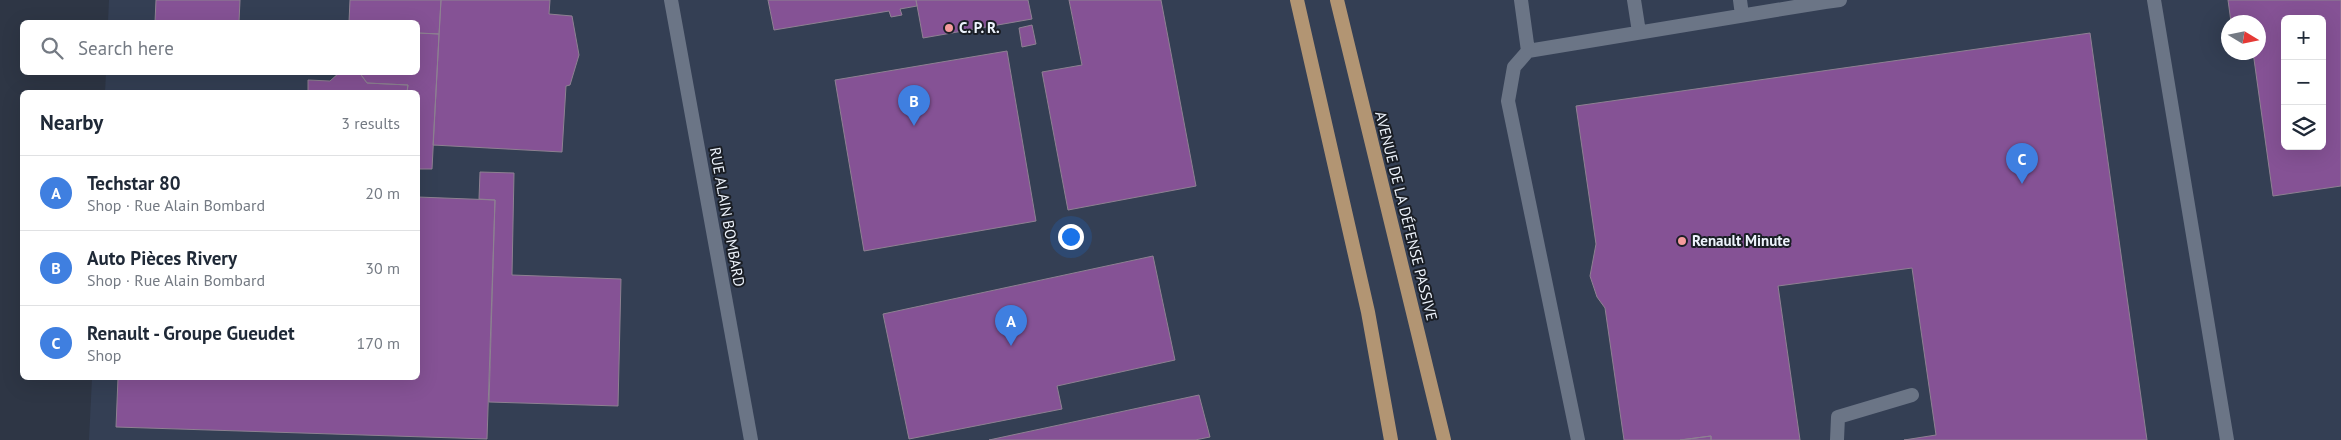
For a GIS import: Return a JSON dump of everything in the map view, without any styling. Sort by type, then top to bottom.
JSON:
[{"type":"main road","points":[[1297,0],[1368,312],[1391,440]]},
{"type":"main road","name":"AVENUE DE LA DÉFENSE PASSIVE","points":[[1337,0],[1444,440]]},
{"type":"street","name":"RUE ALAIN BOMBARD","points":[[671,0],[751,440]]},
{"type":"street","points":[[1521,0],[1528,51]]},
{"type":"street","points":[[1634,0],[1639,32]]},
{"type":"street","points":[[1740,0],[1742,15]]},
{"type":"street","points":[[1578,440],[1508,101],[1514,66],[1528,51],[1840,0]]},
{"type":"street","points":[[2154,0],[2227,440]]},
{"type":"street","points":[[1836,440],[1838,417],[1912,395]]},
{"type":"shaded area","points":[[109,0],[2341,0],[2341,440],[89,440],[92,380],[420,380],[420,90],[105,90],[106,75],[420,75],[420,20],[108,20]]},
{"type":"building","points":[[156,0],[240,0],[239,20],[155,20]]},
{"type":"building","points":[[350,0],[441,0],[439,34],[420,33],[420,20],[349,20]]},
{"type":"building","points":[[441,0],[550,0],[549,14],[572,16],[579,55],[570,85],[566,86],[562,152],[433,145]]},
{"type":"building","points":[[768,0],[916,0],[917,6],[900,9],[902,15],[891,17],[889,11],[774,30]]},
{"type":"building","name":"C. P. R.","points":[[916,0],[1028,0],[1032,19],[923,38]]},
{"type":"building","points":[[1069,0],[1161,0],[1196,186],[1068,210],[1042,72],[1082,65]]},
{"type":"building","points":[[2228,0],[2341,0],[2341,186],[2273,196],[2254,60],[2266,60],[2266,15],[2230,15]]},
{"type":"building","points":[[1032,25],[1036,44],[1022,47],[1019,28]]},
{"type":"building","points":[[420,33],[439,34],[432,169],[420,169],[420,90],[407,90],[408,85],[367,83],[361,75],[420,75]]},
{"type":"building","points":[[2090,33],[2147,440],[1904,440],[1936,435],[1912,268],[1778,286],[1800,440],[1711,440],[1711,436],[1680,440],[1624,440],[1605,308],[1597,297],[1590,276],[1596,244],[1576,106]]},
{"type":"building","points":[[1007,51],[1036,221],[864,251],[835,80]]},
{"type":"building","points":[[337,75],[361,75],[367,83],[408,85],[407,90],[308,90],[308,80],[330,81]]},
{"type":"building","points":[[480,172],[514,173],[512,275],[621,279],[618,406],[489,402],[495,200],[479,199]]},
{"type":"building","points":[[420,197],[495,200],[487,439],[116,427],[118,380],[420,380]]},
{"type":"building","points":[[1153,256],[1175,360],[1057,386],[1062,409],[909,439],[883,314]]},
{"type":"building","points":[[1199,395],[1210,437],[1195,440],[989,440]]},
{"type":"building","points":[[1711,436],[1711,440],[1680,440]]},
{"type":"place","name":"C. P. R.","points":[[949,28]]},
{"type":"place","name":"Auto Pièces Rivery","points":[[914,126]]},
{"type":"place","name":"Renault - Groupe Gueudet","points":[[2022,184]]},
{"type":"place","name":"Renault Minute","points":[[1682,241]]},
{"type":"place","name":"Techstar 80","points":[[1011,346]]}]
